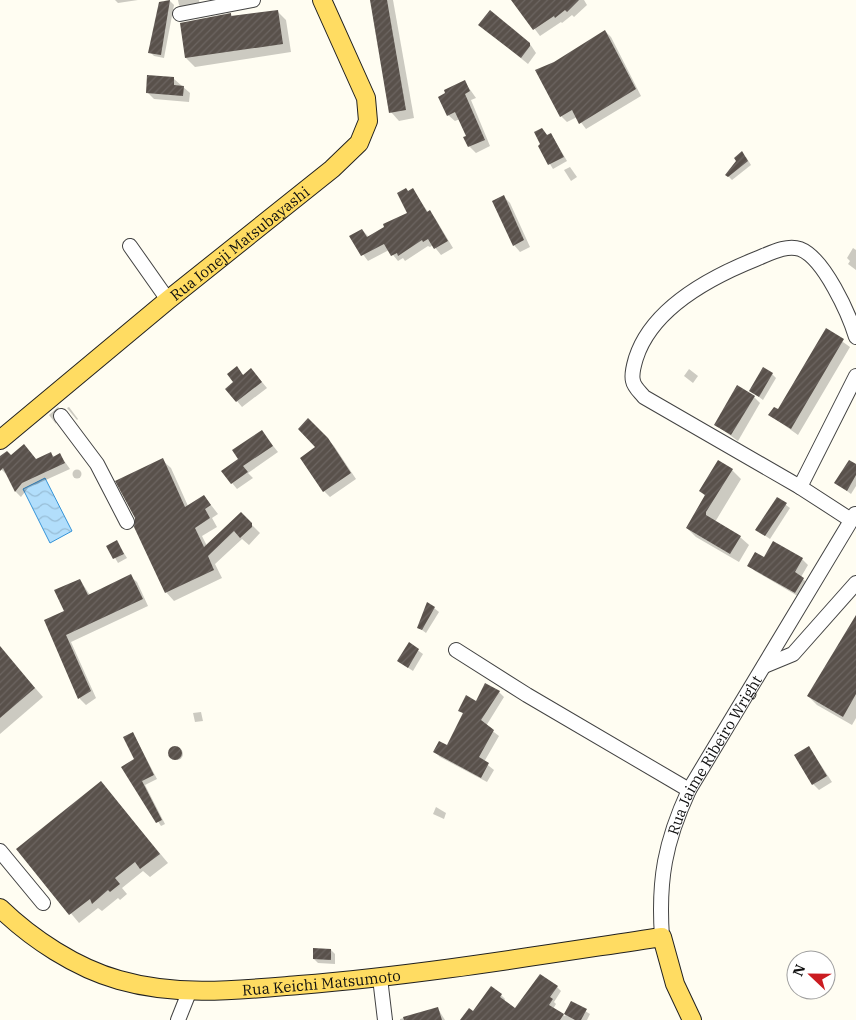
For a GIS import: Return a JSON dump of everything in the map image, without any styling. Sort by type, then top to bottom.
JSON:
[{"type":"main road","name":"Rua Ioneji Matsubayashi","points":[[0,440],[54,408],[168,300],[332,169],[359,143],[368,121],[366,98],[322,0]]},
{"type":"main road","name":"Rua Keichi Matsumoto","points":[[0,908],[50,947],[90,970],[118,980],[150,987],[213,992],[380,978],[662,937]]},
{"type":"main road","name":"Rua Jaime Ribeiro Wright","points":[[662,937],[675,984],[692,1020]]},
{"type":"street","points":[[180,14],[253,0]]},
{"type":"street","points":[[130,246],[168,300]]},
{"type":"street","points":[[854,516],[800,487],[644,396],[633,381],[633,370],[638,354],[654,328],[668,312],[700,288],[733,269],[783,248],[801,249],[821,267],[852,322],[856,337]]},
{"type":"street","points":[[800,487],[856,376]]},
{"type":"street","points":[[54,408],[97,464],[127,522]]},
{"type":"street","name":"Rua Jaime Ribeiro Wright","points":[[662,937],[660,909],[666,849],[673,823],[689,790],[854,516]]},
{"type":"street","points":[[764,666],[793,654],[856,583]]},
{"type":"street","points":[[456,650],[527,695],[689,790]]},
{"type":"street","points":[[0,851],[43,903]]},
{"type":"street","points":[[380,978],[385,1020]]},
{"type":"street","points":[[178,1020],[190,990]]},
{"type":"water","points":[[45,478],[72,531],[50,543],[23,489]]},
{"type":"building","points":[[170,0],[161,55],[148,53],[159,2]]},
{"type":"building","points":[[370,0],[387,0],[406,110],[389,113]]},
{"type":"building","points":[[511,0],[579,0],[567,12],[565,10],[533,30]]},
{"type":"building","points":[[278,10],[283,44],[185,58],[180,23],[231,13],[231,16]]},
{"type":"building","points":[[490,10],[530,43],[530,46],[521,58],[478,25]]},
{"type":"building","points":[[605,30],[636,89],[579,124],[572,110],[560,117],[535,70],[554,62]]},
{"type":"building","points":[[147,75],[174,77],[174,85],[184,86],[183,96],[146,93]]},
{"type":"building","points":[[465,80],[470,91],[465,94],[485,140],[468,147],[463,137],[466,136],[455,112],[447,116],[438,97],[445,93],[444,90]]},
{"type":"building","points":[[542,128],[547,135],[551,133],[564,157],[548,165],[538,146],[540,144],[534,132]]},
{"type":"building","points":[[742,151],[748,161],[728,177],[725,175],[736,161],[734,158]]},
{"type":"building","points":[[406,188],[408,191],[413,188],[427,212],[430,210],[448,241],[434,249],[428,239],[423,242],[422,240],[398,256],[397,253],[391,256],[384,244],[361,256],[349,236],[362,229],[367,237],[384,227],[383,224],[407,213],[397,193]]},
{"type":"building","points":[[504,195],[524,240],[513,246],[492,201]]},
{"type":"building","points":[[826,328],[844,339],[791,429],[768,415],[774,407],[778,409]]},
{"type":"building","points":[[237,366],[243,375],[251,368],[262,382],[236,402],[225,389],[233,382],[227,374]]},
{"type":"building","points":[[763,367],[773,373],[759,397],[749,391]]},
{"type":"building","points":[[737,385],[755,396],[731,435],[714,425]]},
{"type":"building","points":[[308,418],[328,438],[351,473],[323,492],[300,458],[315,447],[298,429]]},
{"type":"building","points":[[262,430],[273,446],[243,466],[248,472],[231,484],[221,471],[238,459],[232,450]]},
{"type":"building","points":[[24,444],[36,459],[51,452],[53,457],[60,453],[65,463],[22,483],[15,492],[3,468],[0,471],[0,456],[7,451],[11,455]]},
{"type":"building","points":[[163,458],[185,507],[204,495],[211,505],[205,509],[210,518],[195,528],[204,547],[241,512],[252,523],[252,527],[240,538],[234,531],[208,556],[214,570],[165,593],[134,527],[135,518],[115,481]]},
{"type":"building","points":[[718,460],[733,469],[706,512],[706,515],[741,536],[730,554],[686,528],[705,495],[699,491]]},
{"type":"building","points":[[849,460],[856,464],[856,475],[847,491],[834,483]]},
{"type":"building","points":[[777,497],[787,503],[765,536],[755,530]]},
{"type":"building","points":[[117,540],[124,554],[113,559],[106,546]]},
{"type":"building","points":[[773,541],[803,558],[795,572],[804,578],[795,593],[747,566],[755,552],[764,557]]},
{"type":"building","points":[[131,574],[143,599],[66,635],[91,691],[78,699],[44,620],[64,611],[54,590],[80,579],[88,595]]},
{"type":"building","points":[[427,602],[435,607],[422,630],[417,628]]},
{"type":"building","points":[[856,615],[856,694],[843,717],[807,696]]},
{"type":"building","points":[[409,642],[419,649],[408,668],[397,661]]},
{"type":"building","points":[[0,646],[35,688],[0,718]]},
{"type":"building","points":[[485,683],[500,691],[481,720],[494,730],[479,757],[489,763],[481,778],[433,752],[439,741],[447,745],[463,713],[458,711],[466,695],[476,701]]},
{"type":"building","points":[[133,732],[154,775],[142,781],[162,820],[156,823],[121,767],[134,759],[123,737]]},
{"type":"building","points":[[175,746],[180,748],[182,753],[180,758],[175,760],[170,758],[168,753],[170,748]]},
{"type":"building","points":[[809,746],[827,776],[812,785],[794,755]]},
{"type":"building","points":[[101,781],[160,854],[140,869],[135,862],[115,878],[120,884],[110,892],[108,890],[92,904],[90,899],[69,915],[16,849]]},
{"type":"building","points":[[313,948],[331,949],[331,960],[313,959]]},
{"type":"building","points":[[540,974],[558,986],[550,997],[553,999],[549,1005],[564,1014],[560,1020],[460,1020],[469,1008],[473,1011],[491,986],[502,994],[500,997],[515,1008]]},
{"type":"building","points":[[571,1001],[587,1009],[581,1020],[575,1020],[564,1014]]},
{"type":"building","points":[[438,1007],[442,1020],[404,1020],[403,1017]]}]
